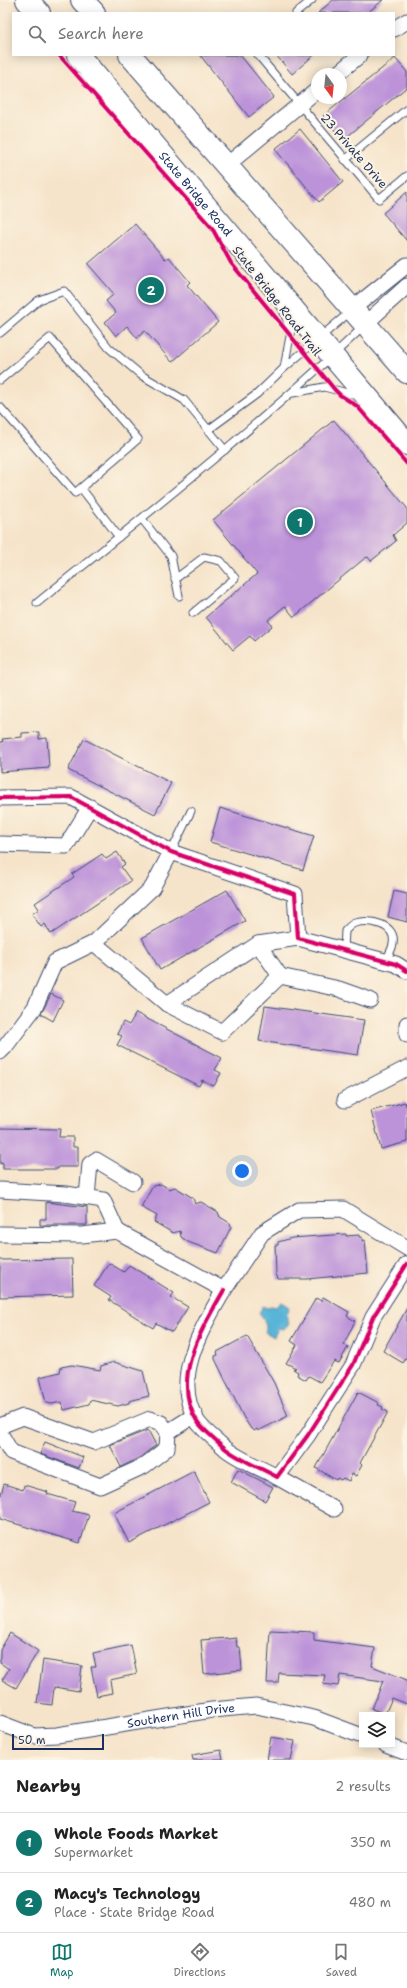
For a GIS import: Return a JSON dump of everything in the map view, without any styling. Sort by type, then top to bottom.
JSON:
[{"type":"highway","points":[[26,0],[38,12]]},
{"type":"highway","points":[[82,0],[93,12]]},
{"type":"highway","name":"State Bridge Road","points":[[79,56],[407,444]]},
{"type":"highway","points":[[131,56],[407,372]]},
{"type":"street","points":[[395,28],[407,21]]},
{"type":"street","points":[[344,68],[359,56]]},
{"type":"street","points":[[227,165],[311,95]]},
{"type":"street","points":[[359,317],[374,292],[407,265]]},
{"type":"street","points":[[359,317],[390,301],[407,286]]},
{"type":"street","points":[[0,798],[71,797],[171,852],[294,894],[298,938]]},
{"type":"street","points":[[0,844],[66,846],[90,808]]},
{"type":"street","points":[[0,1052],[6,1047],[35,1007],[55,962],[94,943],[152,888],[171,852]]},
{"type":"street","points":[[168,1004],[258,944],[298,938],[396,964],[407,971]]},
{"type":"street","points":[[94,943],[168,1004],[222,1032],[280,976]]},
{"type":"street","points":[[258,944],[280,976],[339,989],[370,1000]]},
{"type":"street","points":[[407,1024],[407,1035]]},
{"type":"street","points":[[345,1100],[407,1068]]},
{"type":"street","points":[[87,1197],[90,1164],[96,1160],[133,1182]]},
{"type":"street","points":[[0,1190],[66,1194],[104,1200],[117,1231]]},
{"type":"street","points":[[334,1509],[227,1449],[197,1421],[188,1398],[188,1369],[196,1339],[224,1290],[262,1233],[299,1210],[343,1209],[407,1248]]},
{"type":"street","points":[[0,1234],[82,1235],[117,1231],[224,1290]]},
{"type":"street","points":[[277,1477],[308,1435],[353,1365],[374,1317],[407,1264]]},
{"type":"street","points":[[168,1432],[194,1415]]},
{"type":"street","points":[[0,1426],[23,1417],[94,1442],[150,1420],[161,1423],[168,1432],[167,1448],[144,1466],[100,1486],[11,1452],[0,1433]]},
{"type":"street","name":"Southern Hill Drive","points":[[0,1723],[34,1736],[57,1735],[212,1710],[256,1706],[314,1718],[359,1735]]},
{"type":"street","points":[[393,1748],[407,1754]]},
{"type":"lane","points":[[297,12],[312,0]]},
{"type":"lane","name":"23 Private Drive","points":[[259,56],[379,199],[407,176]]},
{"type":"lane","points":[[346,160],[407,109]]},
{"type":"lane","points":[[275,289],[291,331],[284,368]]},
{"type":"lane","points":[[0,333],[39,300],[64,291],[109,348],[141,375],[184,400],[225,450]]},
{"type":"lane","points":[[208,430],[257,394],[317,339],[359,317]]},
{"type":"lane","points":[[37,603],[142,519],[292,393],[332,356],[359,317]]},
{"type":"lane","points":[[0,380],[50,338],[138,439],[75,493],[0,407]]},
{"type":"lane","points":[[292,393],[324,388],[367,398]]},
{"type":"lane","points":[[81,488],[120,537]]},
{"type":"lane","points":[[142,519],[172,556],[178,596]]},
{"type":"lane","points":[[176,579],[204,557],[221,561],[235,578],[192,613]]},
{"type":"lane","points":[[171,852],[191,811]]},
{"type":"lane","points":[[344,950],[345,931],[354,923],[369,922],[386,925],[391,931],[393,944],[385,962]]},
{"type":"water","points":[[282,1302],[290,1307],[286,1315],[289,1324],[283,1329],[278,1328],[274,1337],[265,1332],[265,1322],[259,1313],[263,1306],[266,1308],[271,1306],[276,1307]]},
{"type":"building","points":[[333,0],[383,0],[368,12],[319,12]]},
{"type":"building","points":[[201,56],[241,56],[274,97],[249,117]]},
{"type":"building","points":[[277,56],[313,56],[292,74]]},
{"type":"building","points":[[395,58],[407,72],[407,87],[343,140],[323,116],[338,104],[347,104],[347,97]]},
{"type":"building","points":[[300,129],[343,182],[319,202],[275,149]]},
{"type":"building","points":[[407,192],[407,241],[383,213]]},
{"type":"building","points":[[135,224],[165,259],[169,257],[190,282],[187,285],[218,322],[172,362],[145,331],[137,338],[127,326],[116,336],[105,322],[116,313],[106,301],[114,294],[88,264]]},
{"type":"building","points":[[334,420],[407,508],[407,523],[393,535],[396,541],[371,561],[368,557],[365,558],[294,617],[285,606],[268,620],[272,626],[254,641],[250,636],[233,650],[206,617],[257,574],[213,520]]},
{"type":"building","points":[[39,732],[39,739],[47,738],[49,768],[0,772],[0,742],[3,742],[2,739],[22,737],[22,733]]},
{"type":"building","points":[[84,739],[171,783],[155,814],[68,770]]},
{"type":"building","points":[[220,808],[314,836],[303,870],[210,842]]},
{"type":"building","points":[[117,852],[125,864],[121,867],[131,881],[51,934],[45,924],[41,927],[32,914],[39,909],[35,903],[74,877],[72,874],[102,854],[106,859]]},
{"type":"building","points":[[227,890],[245,921],[160,970],[142,938]]},
{"type":"building","points":[[394,891],[407,894],[407,922],[388,917]]},
{"type":"building","points":[[51,994],[63,1000],[53,1021],[41,1014]]},
{"type":"building","points":[[265,1006],[364,1020],[358,1055],[259,1041]]},
{"type":"building","points":[[136,1013],[222,1058],[215,1070],[221,1073],[214,1086],[202,1080],[199,1086],[117,1045],[122,1036],[117,1034],[123,1022],[129,1025]]},
{"type":"building","points":[[405,1102],[407,1109],[407,1142],[381,1149],[371,1111]]},
{"type":"building","points":[[0,1128],[60,1129],[59,1137],[73,1137],[73,1147],[78,1147],[78,1167],[58,1167],[58,1169],[3,1169],[3,1163],[0,1164]]},
{"type":"building","points":[[161,1184],[169,1189],[175,1187],[193,1198],[195,1204],[201,1202],[218,1212],[220,1217],[230,1223],[231,1227],[218,1253],[188,1242],[181,1237],[180,1231],[173,1233],[154,1222],[157,1216],[141,1207],[153,1186]]},
{"type":"building","points":[[46,1202],[87,1207],[87,1225],[40,1225],[40,1219],[46,1219]]},
{"type":"building","points":[[346,1234],[346,1236],[359,1235],[359,1237],[362,1237],[362,1241],[365,1240],[368,1273],[307,1279],[278,1279],[276,1274],[275,1245],[278,1245],[278,1242],[292,1238]]},
{"type":"building","points":[[72,1259],[73,1295],[0,1297],[0,1260]]},
{"type":"building","points":[[109,1263],[124,1272],[129,1265],[174,1293],[171,1297],[188,1307],[172,1332],[156,1323],[153,1328],[109,1300],[111,1297],[94,1286]]},
{"type":"building","points":[[323,1297],[349,1312],[347,1316],[355,1321],[344,1344],[348,1347],[339,1363],[334,1361],[320,1382],[309,1376],[306,1380],[297,1375],[298,1372],[293,1369],[296,1368],[286,1363],[297,1345],[291,1341],[316,1298],[321,1301]]},
{"type":"building","points":[[407,1308],[407,1357],[403,1363],[383,1351]]},
{"type":"building","points":[[247,1336],[274,1383],[288,1416],[258,1431],[257,1429],[254,1431],[252,1428],[251,1429],[244,1418],[215,1359],[215,1356],[218,1355],[217,1352]]},
{"type":"building","points":[[114,1362],[143,1371],[149,1396],[129,1401],[129,1403],[118,1406],[90,1400],[89,1404],[64,1410],[62,1402],[52,1404],[46,1403],[40,1377],[60,1372],[61,1367],[72,1365],[100,1370],[101,1366]]},
{"type":"building","points":[[358,1392],[379,1403],[378,1405],[383,1407],[382,1409],[388,1412],[360,1463],[362,1465],[356,1476],[352,1474],[349,1481],[343,1478],[341,1480],[337,1478],[336,1480],[316,1468]]},
{"type":"building","points":[[148,1430],[156,1445],[139,1458],[121,1467],[110,1445]]},
{"type":"building","points":[[45,1442],[83,1457],[79,1468],[40,1454]]},
{"type":"building","points":[[238,1469],[273,1487],[265,1501],[231,1482]]},
{"type":"building","points":[[194,1471],[209,1502],[129,1543],[114,1513]]},
{"type":"building","points":[[4,1484],[23,1490],[24,1485],[48,1492],[47,1494],[75,1502],[72,1511],[89,1515],[80,1543],[0,1519],[0,1498]]},
{"type":"building","points":[[270,1630],[314,1632],[314,1640],[375,1648],[372,1666],[407,1680],[407,1704],[392,1698],[386,1712],[380,1712],[372,1709],[383,1681],[340,1675],[338,1686],[323,1684],[325,1675],[279,1673],[278,1683],[267,1683]]},
{"type":"building","points":[[10,1633],[38,1651],[16,1688],[2,1680],[9,1669],[0,1663],[0,1650]]},
{"type":"building","points":[[236,1638],[237,1647],[240,1647],[242,1670],[204,1674],[201,1640]]},
{"type":"building","points":[[131,1645],[137,1674],[110,1680],[112,1693],[97,1696],[91,1667],[96,1667],[93,1653]]},
{"type":"building","points":[[43,1660],[82,1666],[79,1691],[54,1687],[52,1705],[37,1703]]},
{"type":"building","points":[[271,1737],[295,1741],[291,1760],[267,1760]]},
{"type":"building","points":[[221,1750],[223,1760],[193,1760],[192,1755]]},
{"type":"cycle path","name":"State Bridge Road Trail","points":[[60,56],[212,228],[231,263],[335,390],[357,406],[407,464]]},
{"type":"cycle path","points":[[0,798],[71,797],[171,852],[295,894],[298,938],[396,964],[407,971]]},
{"type":"cycle path","points":[[224,1290],[207,1320],[192,1353],[188,1370],[187,1388],[190,1405],[199,1424],[226,1449],[277,1477],[308,1435],[353,1365],[373,1317],[407,1264]]},
{"type":"place","name":"Macy's Technology","points":[[151,290]]},
{"type":"place","name":"Whole Foods Market","points":[[300,522]]}]
